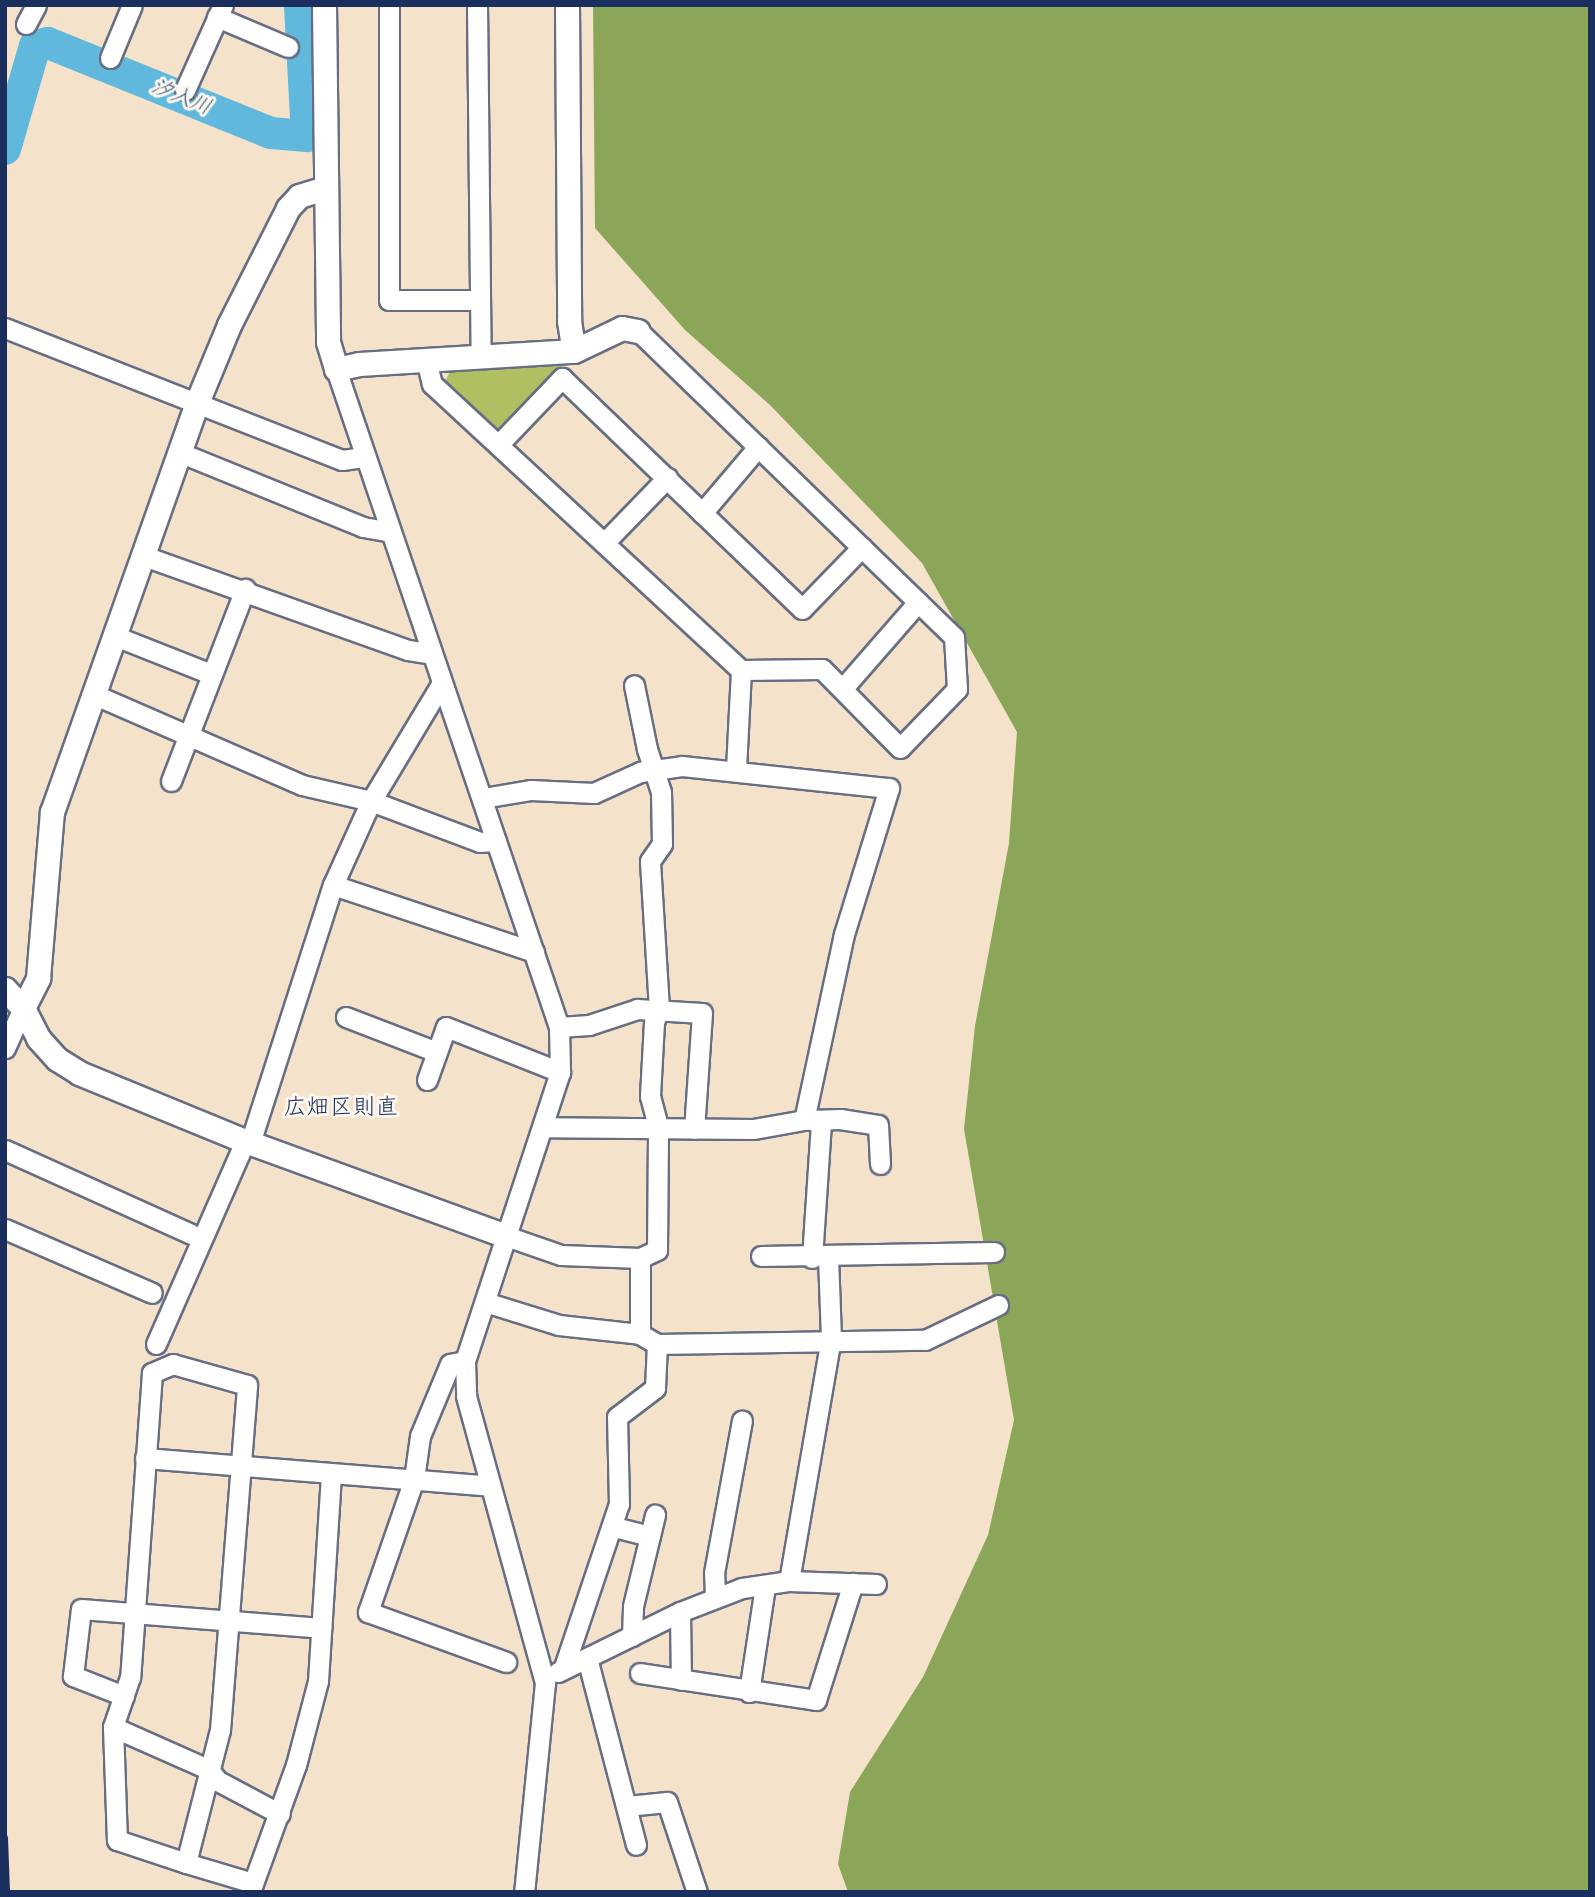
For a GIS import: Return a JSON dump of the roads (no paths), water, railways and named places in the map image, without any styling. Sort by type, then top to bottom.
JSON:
[{"type":"street","points":[[26,24],[36,5]]},
{"type":"street","points":[[110,58],[132,5]]},
{"type":"street","points":[[324,5],[328,342],[363,457],[483,798],[559,1027],[560,1072],[465,1361],[467,1396],[545,1683],[524,1892]]},
{"type":"street","points":[[389,5],[389,300],[478,300]]},
{"type":"street","points":[[477,5],[478,300],[481,358]]},
{"type":"street","points":[[567,5],[569,321],[574,351]]},
{"type":"street","points":[[185,89],[220,11],[288,47]]},
{"type":"street","points":[[5,1048],[38,978],[52,812],[198,400],[229,325],[288,208],[299,196],[326,188]]},
{"type":"street","points":[[5,328],[198,400],[342,460],[363,457]]},
{"type":"street","points":[[336,369],[426,360],[574,351],[622,328],[638,331],[954,637],[957,689],[900,748],[822,669],[741,670],[432,384],[426,360]]},
{"type":"street","points":[[498,445],[562,377],[802,610],[862,547]]},
{"type":"street","points":[[702,513],[758,447]]},
{"type":"street","points":[[181,453],[363,527],[390,532]]},
{"type":"street","points":[[604,543],[667,478]]},
{"type":"street","points":[[144,556],[245,589],[408,650],[432,654]]},
{"type":"street","points":[[171,781],[245,589]]},
{"type":"street","points":[[843,688],[918,603]]},
{"type":"street","points":[[116,636],[211,674]]},
{"type":"street","points":[[736,769],[741,670]]},
{"type":"street","points":[[156,1344],[248,1142],[333,885],[371,802],[442,684]]},
{"type":"street","points":[[5,989],[23,1008],[38,1038],[68,1066],[248,1142],[561,1255],[640,1258],[657,1250],[658,1126],[650,1096],[654,1022],[659,1009],[650,861],[662,844],[657,769],[647,748],[635,685]]},
{"type":"street","points":[[93,694],[189,733],[302,785],[371,802],[480,842],[496,841]]},
{"type":"street","points":[[483,798],[531,790],[594,793],[657,769],[736,769],[889,788],[844,934],[813,1120],[820,1258],[831,1338],[789,1581]]},
{"type":"street","points":[[333,885],[534,952]]},
{"type":"street","points":[[559,1027],[589,1025],[636,1009],[702,1013],[694,1129]]},
{"type":"street","points":[[346,1017],[437,1052]]},
{"type":"street","points":[[427,1080],[446,1027],[560,1072]]},
{"type":"street","points":[[543,1127],[584,1130],[658,1126],[753,1129],[839,1119],[878,1125],[880,1164]]},
{"type":"street","points":[[5,1150],[191,1234]]},
{"type":"street","points":[[5,1229],[152,1293]]},
{"type":"street","points":[[761,1256],[820,1258],[902,1251],[994,1252]]},
{"type":"street","points":[[564,1667],[614,1527],[619,1504],[617,1417],[653,1393],[640,1258]]},
{"type":"street","points":[[485,1302],[559,1325],[648,1339],[771,1345],[831,1338],[925,1340],[998,1305]]},
{"type":"street","points":[[465,1361],[450,1364],[420,1436],[414,1479],[368,1612],[506,1662]]},
{"type":"street","points":[[186,1863],[220,1730],[247,1385],[173,1364],[152,1373],[135,1615],[124,1696],[113,1727],[117,1840],[252,1887],[280,1814],[318,1681],[331,1473]]},
{"type":"street","points":[[715,1597],[714,1573],[742,1421]]},
{"type":"street","points":[[145,1458],[490,1486]]},
{"type":"street","points":[[632,1636],[633,1606],[655,1515]]},
{"type":"street","points":[[614,1527],[650,1536]]},
{"type":"street","points":[[545,1683],[564,1667],[715,1597],[789,1581],[876,1584]]},
{"type":"street","points":[[640,1673],[749,1692],[816,1700],[853,1583]]},
{"type":"street","points":[[749,1692],[765,1586]]},
{"type":"street","points":[[124,1696],[73,1676],[81,1609],[228,1623],[321,1628]]},
{"type":"street","points":[[680,1612],[681,1679]]},
{"type":"street","points":[[587,1658],[636,1844]]},
{"type":"street","points":[[113,1727],[208,1769],[218,1781],[280,1814]]},
{"type":"street","points":[[626,1806],[667,1802],[697,1892]]},
{"type":"waterway","name":"汐入川","points":[[5,149],[35,46],[48,43],[271,133],[307,136],[300,5]]},
{"type":"railway","points":[[5,1837],[7,1892]]},
{"type":"district","name":"広畑区則直","points":[[341,1107]]}]
